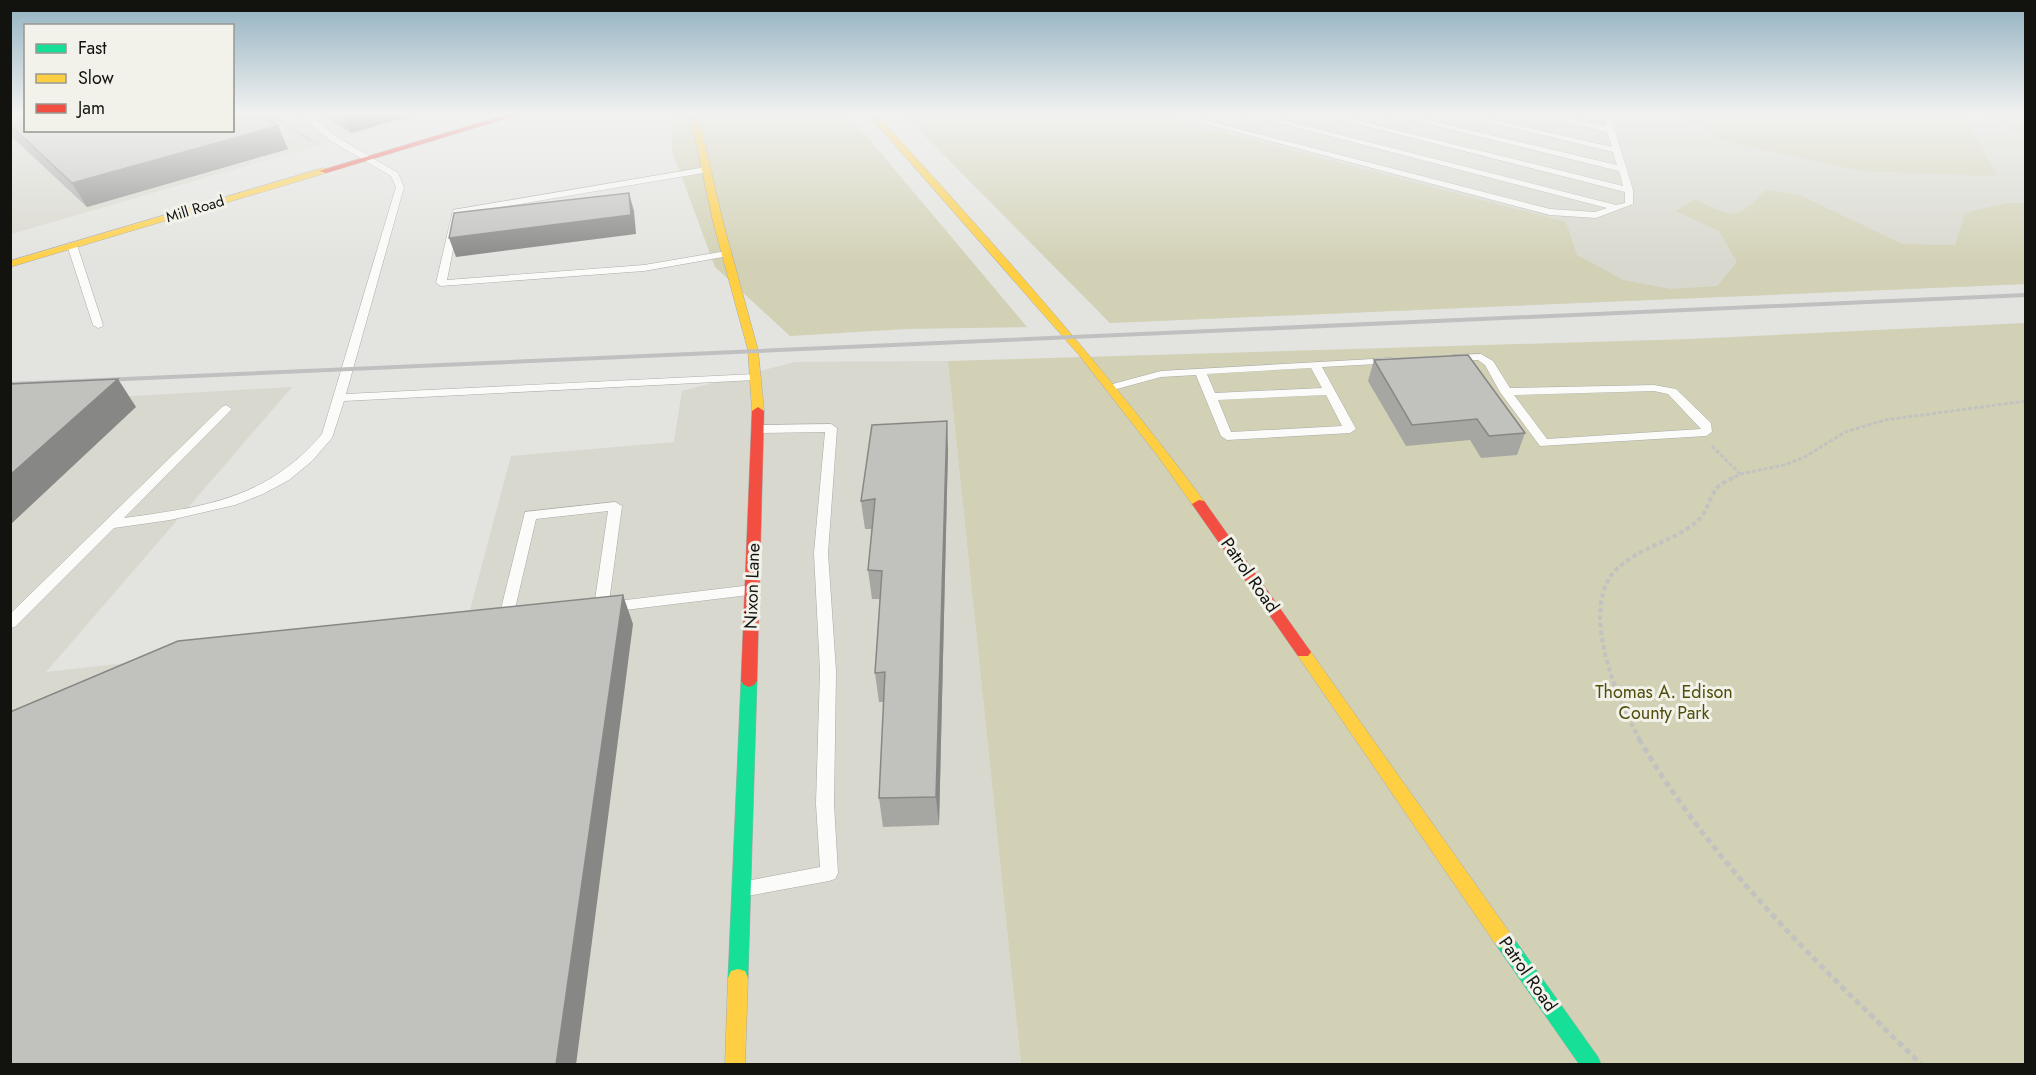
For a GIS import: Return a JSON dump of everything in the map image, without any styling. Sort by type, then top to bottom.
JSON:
[{"type":"street","name":"Mill Road","points":[[10,264],[345,164]]},
{"type":"street","name":"Nixon Lane","points":[[705,164],[726,254],[753,350],[757,429],[735,1065]]},
{"type":"street","name":"Patrol Road","points":[[917,164],[1071,336],[1148,430],[1591,1065]]},
{"type":"lane","points":[[110,524],[196,512],[229,503],[268,488],[293,472],[316,452],[328,435],[400,187],[395,175],[377,164]]},
{"type":"lane","points":[[1365,164],[1550,212],[1596,214],[1629,204],[1629,190],[1622,164]]},
{"type":"lane","points":[[1443,164],[1618,209]]},
{"type":"lane","points":[[1525,164],[1629,190]]},
{"type":"lane","points":[[1603,164],[1623,169]]},
{"type":"lane","points":[[706,170],[456,212],[441,282],[644,268],[726,254]]},
{"type":"lane","points":[[72,245],[98,325]]},
{"type":"lane","points":[[1434,359],[1481,357],[1490,363],[1506,392],[1544,443],[1706,432],[1707,426],[1671,392],[1654,388],[1506,392]]},
{"type":"lane","points":[[1113,387],[1161,374],[1398,360]]},
{"type":"lane","points":[[1200,371],[1227,435],[1350,429],[1315,364]]},
{"type":"lane","points":[[339,398],[755,377]]},
{"type":"lane","points":[[1211,397],[1330,391]]},
{"type":"lane","points":[[10,623],[226,409]]},
{"type":"lane","points":[[742,889],[829,873],[825,804],[828,671],[821,553],[831,428],[757,429]]},
{"type":"lane","points":[[527,615],[506,618],[530,515],[615,506],[596,608],[752,590]]},
{"type":"path","points":[[1922,1065],[1819,965],[1745,886],[1690,820],[1652,760],[1617,698],[1605,669],[1599,632],[1603,589],[1615,572],[1630,560],[1695,524],[1711,506],[1716,488],[1740,474],[1784,465],[1803,458],[1845,432],[1885,420],[2025,401]]},
{"type":"path","points":[[1699,432],[1740,474]]},
{"type":"shaded area","points":[[11,164],[253,164],[11,234]]},
{"type":"shaded area","points":[[958,164],[2025,164],[2025,284],[1110,323]]},
{"type":"shaded area","points":[[948,361],[1021,1064],[11,1064],[11,403],[292,387],[46,672],[466,625],[511,456],[674,442],[682,391],[795,362]]},
{"type":"green space","points":[[677,164],[890,164],[1027,327],[906,329],[790,336],[715,267]]},
{"type":"green space","points":[[953,164],[1344,164],[1566,222],[1577,255],[1623,280],[1671,289],[1717,286],[1737,262],[1719,231],[1675,211],[1694,199],[1726,213],[1733,213],[1740,212],[1747,207],[1766,189],[1802,196],[1902,244],[1955,245],[1965,213],[2006,203],[2025,203],[2025,284],[1110,323]]},
{"type":"green space","points":[[1828,164],[1991,164],[1997,176],[1859,171]]},
{"type":"green space","name":"Thomas A. Edison County Park","points":[[2025,323],[2025,1064],[1021,1064],[948,361],[1690,339]]},
{"type":"building","points":[[52,164],[140,164],[72,183]]},
{"type":"building","points":[[629,193],[631,215],[449,238],[454,213]]},
{"type":"building","points":[[1468,355],[1525,433],[1489,436],[1477,419],[1412,425],[1374,360]]},
{"type":"building","points":[[118,379],[10,475],[10,384]]},
{"type":"building","points":[[947,421],[936,797],[879,798],[885,672],[875,673],[882,571],[868,570],[875,499],[861,501],[872,425]]},
{"type":"building","points":[[623,595],[556,1065],[10,1065],[10,712],[178,641]]},
{"type":"railway","points":[[10,384],[2026,295]]},
{"type":"traffic: fast","points":[[738,978],[749,681]]},
{"type":"traffic: fast","points":[[1503,939],[1591,1064]]},
{"type":"traffic: slow","points":[[705,164],[718,222],[753,350],[758,411]]},
{"type":"traffic: slow","points":[[917,164],[1083,353],[1123,402],[1199,504]]},
{"type":"traffic: slow","points":[[10,264],[323,171]]},
{"type":"traffic: slow","points":[[1303,652],[1503,939]]},
{"type":"traffic: slow","points":[[735,1064],[738,978]]},
{"type":"traffic: jam","points":[[323,171],[346,164]]},
{"type":"traffic: jam","points":[[749,681],[758,411]]},
{"type":"traffic: jam","points":[[1199,504],[1303,652]]}]
